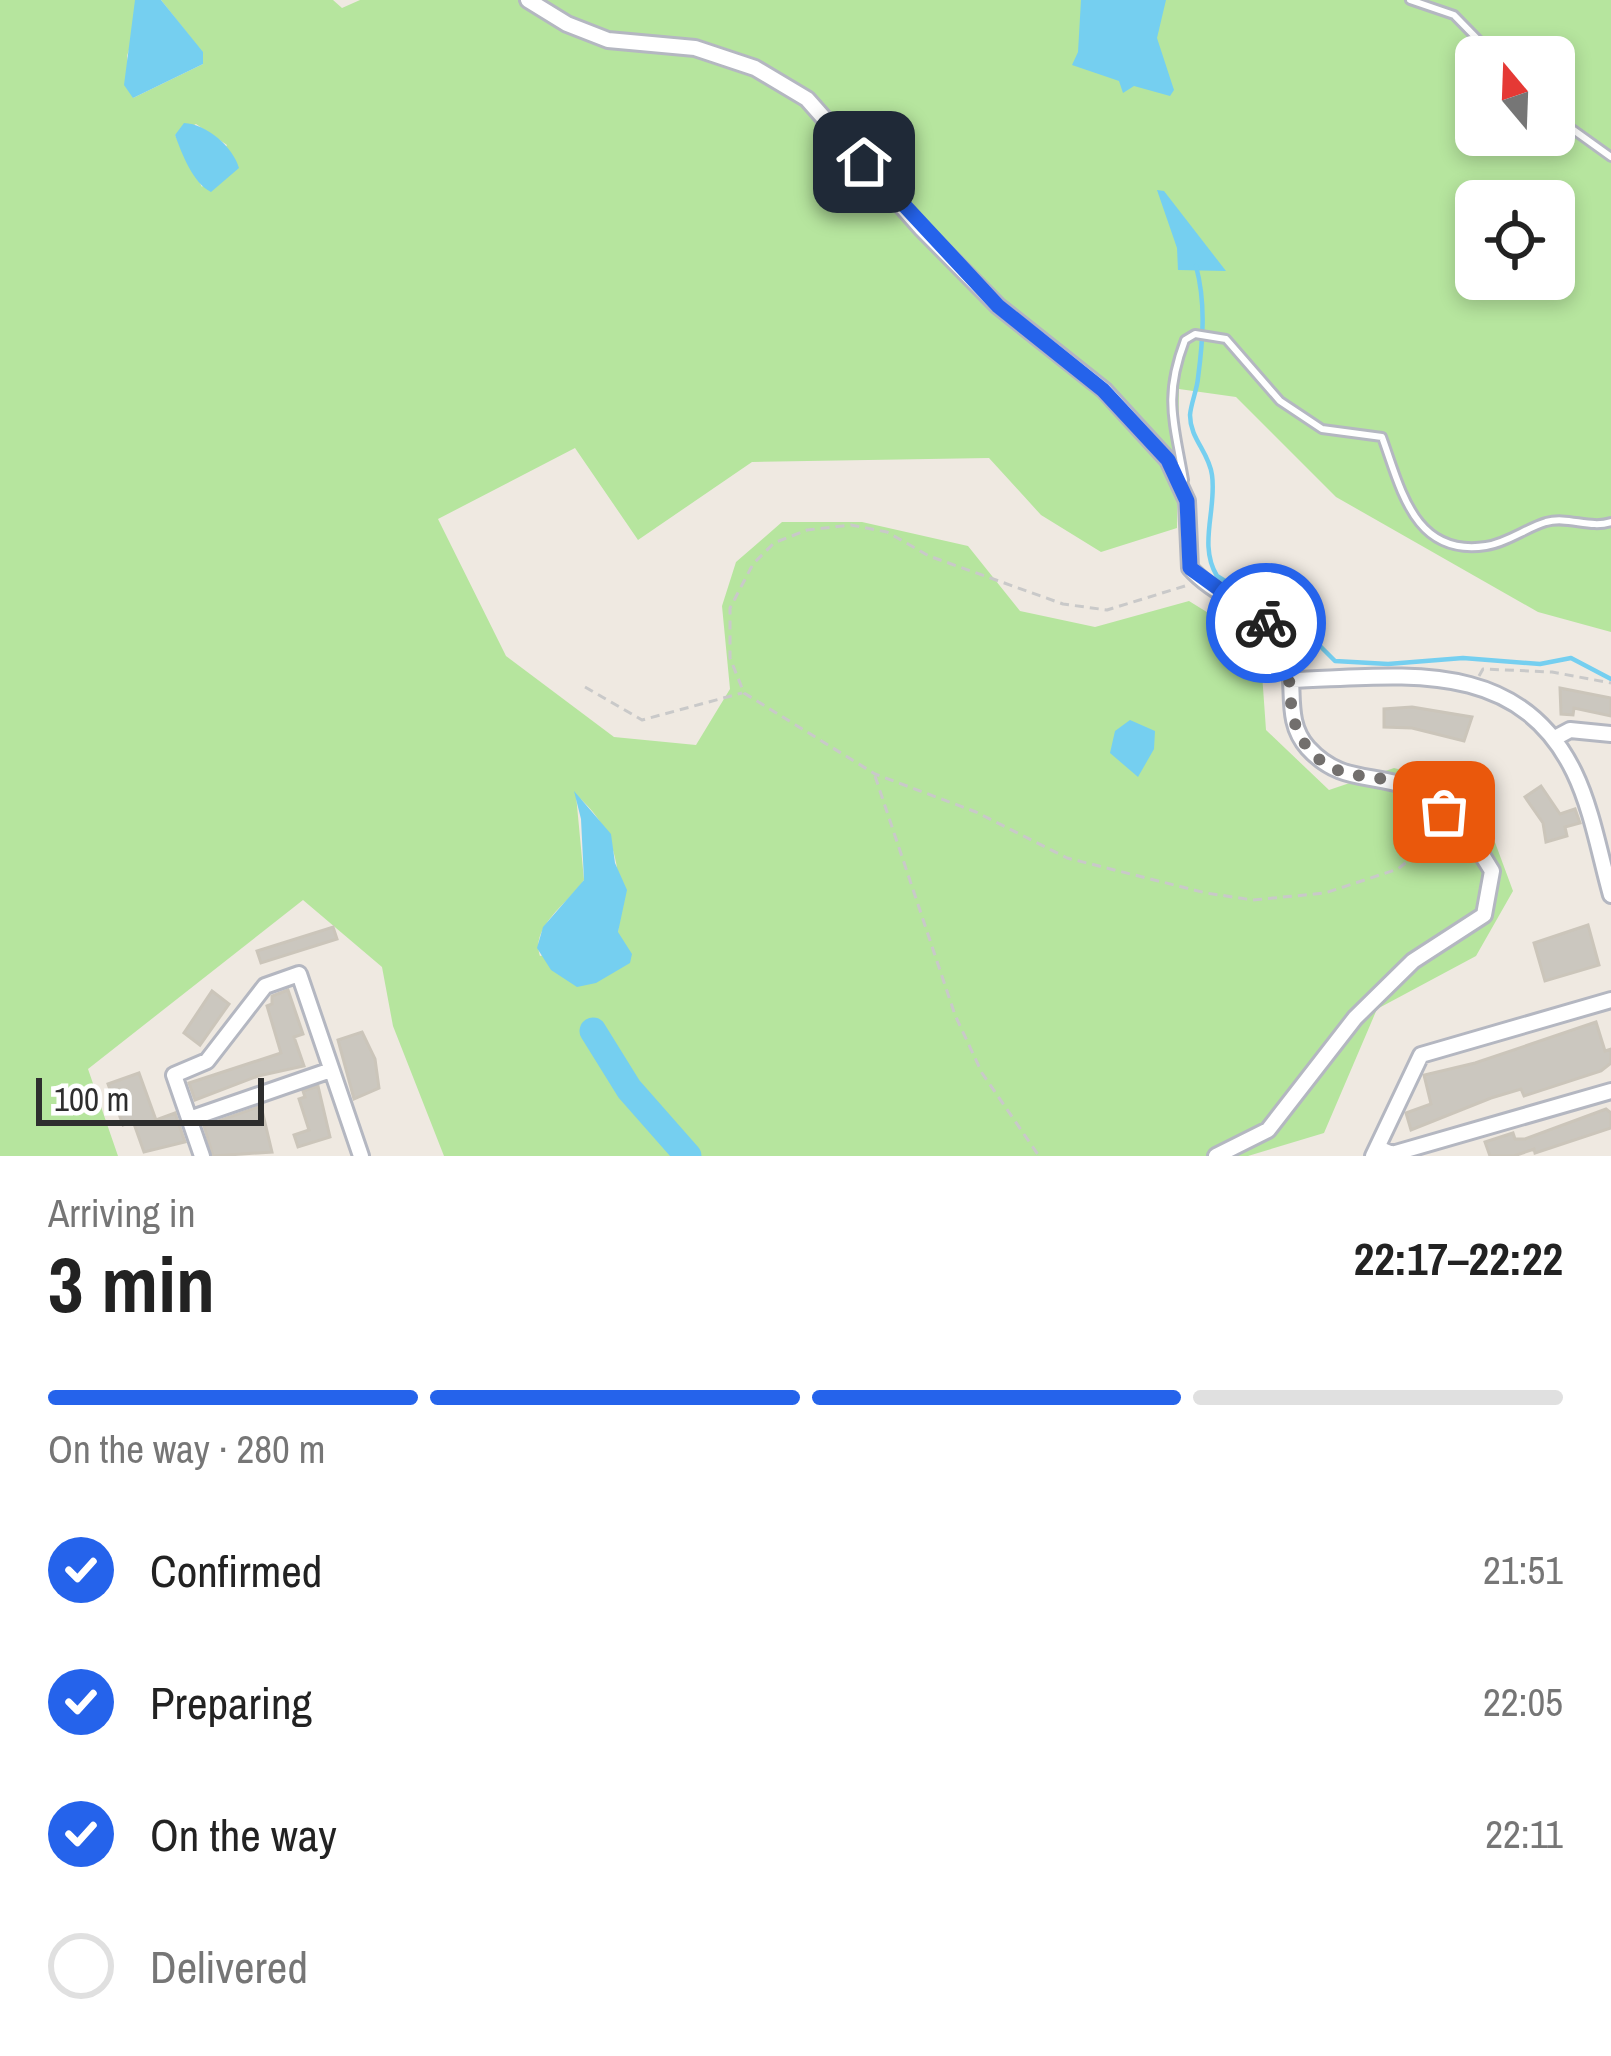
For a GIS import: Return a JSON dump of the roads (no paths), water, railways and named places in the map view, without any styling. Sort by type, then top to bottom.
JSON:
[{"type":"street","points":[[528,0],[567,24],[608,40],[695,49],[755,68],[807,99],[922,229],[998,306],[1103,390],[1168,460],[1187,501],[1190,568],[1271,626],[1286,650],[1291,720],[1307,748],[1343,776],[1415,789],[1468,832],[1492,872],[1484,915],[1413,962],[1355,1018],[1268,1130],[1216,1156]]},
{"type":"street","points":[[1291,680],[1427,676],[1475,682],[1535,718],[1555,738],[1576,776],[1611,895]]},
{"type":"street","points":[[1555,738],[1570,730],[1611,734]]},
{"type":"street","points":[[202,1156],[174,1075],[207,1061],[265,986],[299,974],[356,1155]]},
{"type":"street","points":[[1611,1000],[1421,1055],[1376,1152],[1392,1154],[1611,1091]]},
{"type":"street","points":[[189,1119],[332,1070]]},
{"type":"lane","points":[[1410,0],[1454,15],[1474,36]]},
{"type":"lane","points":[[1575,131],[1611,157]]},
{"type":"lane","points":[[1187,501],[1169,403],[1171,387],[1185,340],[1213,334],[1226,339],[1280,401],[1322,429],[1382,437],[1409,514],[1426,533],[1444,542],[1488,546],[1556,520],[1611,522]]},
{"type":"water","points":[[135,0],[161,0],[203,52],[203,64],[133,98],[124,85]]},
{"type":"water","points":[[1081,0],[1166,0],[1157,38],[1174,90],[1170,96],[1134,86],[1123,93],[1119,81],[1072,65],[1078,52]]},
{"type":"water","points":[[184,123],[218,138],[239,168],[211,192],[194,175],[178,143],[175,135]]},
{"type":"water","points":[[1157,190],[1164,191],[1226,271],[1178,270],[1177,248]]},
{"type":"water","points":[[1130,720],[1155,731],[1154,749],[1138,777],[1110,753],[1115,731]]},
{"type":"water","points":[[574,791],[611,834],[615,863],[627,890],[618,932],[632,954],[630,963],[596,983],[577,987],[551,970],[537,948],[543,927],[584,880],[581,819]]},
{"type":"waterway","points":[[1196,266],[1202,336],[1190,415],[1212,475],[1208,539],[1217,576],[1304,630],[1335,661],[1388,664],[1463,658],[1540,664],[1571,658],[1611,679]]},
{"type":"waterway","points":[[593,1031],[629,1089],[688,1156]]}]
